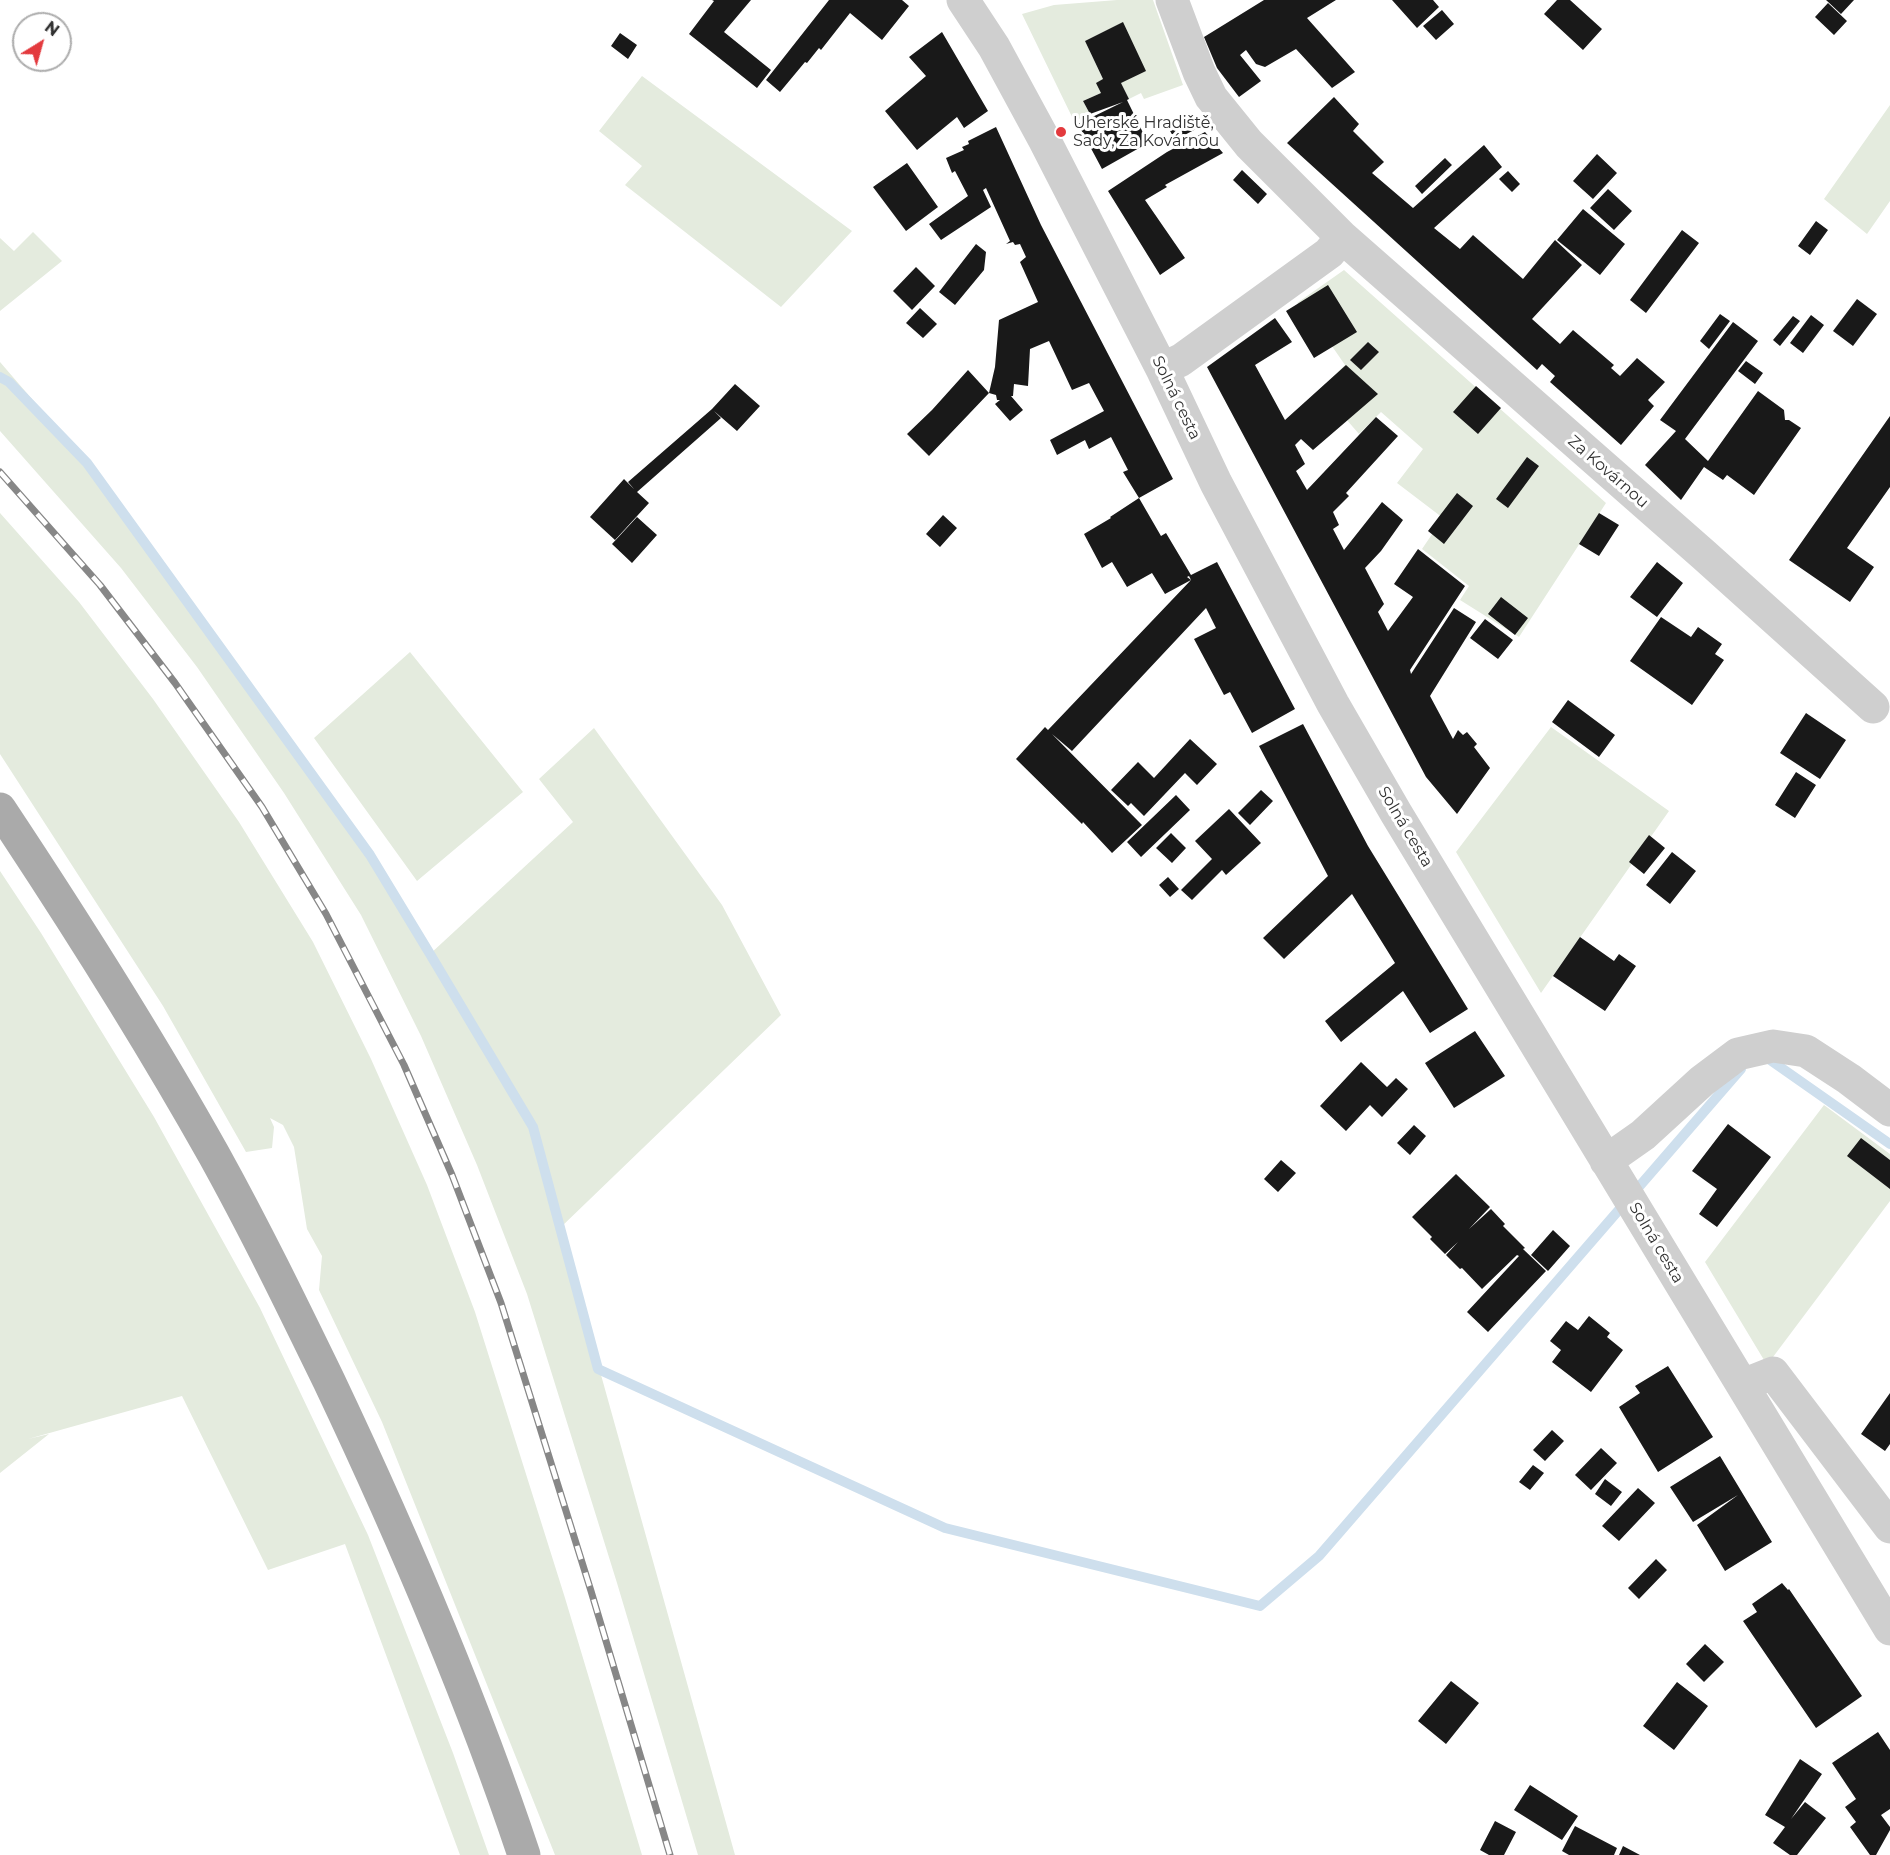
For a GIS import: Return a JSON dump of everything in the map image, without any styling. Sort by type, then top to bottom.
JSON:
[{"type":"main road","points":[[0,809],[127,1006],[214,1156],[292,1306],[371,1469],[443,1638],[524,1855]]},
{"type":"street","name":"Solná cesta","points":[[963,0],[1006,68],[1162,369],[1216,483],[1333,704],[1401,823],[1812,1500],[1887,1616]]},
{"type":"street","name":"Za Kovárnou","points":[[1172,0],[1199,72],[1211,97],[1249,144],[1341,237],[1704,555],[1873,707]]},
{"type":"street","points":[[1162,369],[1181,360],[1329,253],[1341,237]]},
{"type":"street","points":[[1606,1161],[1643,1135],[1702,1081],[1738,1054],[1773,1046],[1806,1051],[1849,1079],[1890,1110]]},
{"type":"street","points":[[1743,1385],[1773,1373],[1890,1527]]},
{"type":"street","points":[[1812,1500],[1851,1475]]},
{"type":"shaded area","points":[[1117,0],[1153,0],[1183,85],[1144,99],[1141,93],[1129,99],[1121,83],[1122,23],[1085,41],[1103,79],[1101,93],[1083,101],[1090,114],[1074,121],[1022,14],[1054,5]]},
{"type":"shaded area","points":[[642,76],[852,231],[781,307],[625,185],[642,166],[599,131]]},
{"type":"shaded area","points":[[1890,105],[1890,201],[1867,234],[1824,199]]},
{"type":"shaded area","points":[[33,232],[62,261],[0,311],[0,238],[14,251]]},
{"type":"shaded area","points":[[1344,270],[1606,503],[1519,637],[1460,600],[1469,586],[1422,549],[1443,518],[1397,483],[1423,449],[1381,412],[1359,434],[1320,389],[1345,365],[1316,323],[1297,303]]},
{"type":"shaded area","points":[[0,362],[87,463],[370,855],[430,954],[573,822],[539,779],[594,728],[722,905],[781,1015],[560,1228],[735,1855],[698,1855],[617,1583],[527,1294],[477,1165],[421,1036],[361,915],[284,793],[197,667],[121,568],[0,431]]},
{"type":"shaded area","points":[[0,513],[79,602],[153,699],[239,822],[313,942],[371,1059],[427,1185],[475,1312],[565,1598],[642,1855],[555,1855],[382,1422],[319,1290],[322,1256],[307,1229],[294,1147],[283,1125],[270,1118],[274,1127],[272,1148],[246,1152],[163,1006],[0,754]]},
{"type":"shaded area","points":[[410,652],[523,792],[417,881],[314,738]]},
{"type":"shaded area","points":[[1551,727],[1669,811],[1541,993],[1456,852]]},
{"type":"shaded area","points":[[0,871],[41,933],[154,1117],[260,1308],[368,1535],[453,1753],[489,1855],[460,1855],[345,1544],[268,1570],[182,1396],[28,1439],[49,1434],[0,1473]]},
{"type":"shaded area","points":[[1824,1105],[1890,1154],[1890,1201],[1767,1365],[1705,1262]]},
{"type":"building","points":[[712,0],[751,0],[724,32],[771,70],[757,88],[689,34],[714,1]]},
{"type":"building","points":[[829,0],[902,0],[909,6],[882,40],[850,13],[821,50],[819,48],[807,63],[805,62],[780,92],[766,80]]},
{"type":"building","points":[[1264,0],[1336,0],[1307,18],[1355,72],[1332,88],[1296,49],[1265,67],[1256,64],[1246,50],[1240,55],[1261,81],[1239,97],[1217,68],[1204,37]]},
{"type":"building","points":[[1392,0],[1433,0],[1439,7],[1417,28]]},
{"type":"building","points":[[1557,0],[1570,0],[1602,29],[1583,50],[1544,14]]},
{"type":"building","points":[[1826,0],[1854,0],[1841,14]]},
{"type":"building","points":[[1828,3],[1847,21],[1834,35],[1815,17]]},
{"type":"building","points":[[1442,10],[1454,24],[1436,40],[1423,26]]},
{"type":"building","points":[[1123,22],[1146,71],[1121,83],[1148,143],[1102,169],[1078,124],[1123,102],[1090,114],[1083,101],[1101,93],[1096,83],[1103,79],[1085,41]]},
{"type":"building","points":[[942,32],[988,111],[964,128],[957,117],[917,150],[885,111],[926,76],[909,57]]},
{"type":"building","points":[[620,33],[637,45],[628,59],[611,46]]},
{"type":"building","points":[[1334,97],[1359,124],[1353,131],[1384,162],[1372,173],[1413,208],[1484,145],[1502,167],[1434,228],[1460,249],[1473,235],[1523,279],[1555,240],[1582,265],[1532,319],[1560,344],[1573,330],[1614,365],[1611,368],[1620,376],[1637,358],[1665,382],[1648,400],[1654,406],[1621,445],[1550,382],[1555,376],[1542,364],[1537,370],[1287,143]]},
{"type":"building","points":[[1190,118],[1196,129],[1175,140],[1169,129]]},
{"type":"building","points":[[996,127],[1041,225],[1173,479],[1139,498],[1123,472],[1128,470],[1111,437],[1089,449],[1085,440],[1057,455],[1050,440],[1104,411],[1089,383],[1072,390],[1049,341],[1030,349],[1028,386],[1014,384],[1013,396],[1011,396],[1023,410],[1010,421],[995,404],[1000,400],[997,400],[996,395],[989,393],[995,367],[999,320],[1038,302],[1020,262],[1026,257],[1020,244],[1015,245],[1013,242],[1006,244],[1010,241],[986,188],[983,190],[991,207],[941,240],[929,224],[968,196],[955,171],[952,173],[946,158],[964,150],[962,147],[969,144],[968,141]]},
{"type":"building","points":[[1205,132],[1223,153],[1165,185],[1167,187],[1145,200],[1185,258],[1160,275],[1108,191],[1167,152]]},
{"type":"building","points":[[1597,154],[1617,173],[1593,199],[1573,181]]},
{"type":"building","points":[[1445,158],[1452,165],[1422,194],[1415,186]]},
{"type":"building","points":[[907,163],[938,207],[906,231],[873,187]]},
{"type":"building","points":[[1242,170],[1267,194],[1258,204],[1233,180]]},
{"type":"building","points":[[1508,171],[1520,184],[1512,192],[1499,179]]},
{"type":"building","points":[[1608,189],[1632,211],[1614,230],[1590,208]]},
{"type":"building","points":[[1583,209],[1625,244],[1600,275],[1557,240]]},
{"type":"building","points":[[1816,221],[1828,230],[1810,255],[1798,246]]},
{"type":"building","points":[[1682,230],[1699,243],[1646,313],[1630,300]]},
{"type":"building","points":[[976,244],[986,252],[984,270],[955,305],[939,292]]},
{"type":"building","points":[[916,267],[935,286],[912,310],[893,291]]},
{"type":"building","points":[[1328,285],[1357,332],[1314,358],[1286,311]]},
{"type":"building","points":[[1857,299],[1877,314],[1853,346],[1833,331]]},
{"type":"building","points":[[920,308],[937,324],[923,338],[906,323]]},
{"type":"building","points":[[1720,314],[1730,321],[1709,349],[1700,341]]},
{"type":"building","points":[[1811,315],[1824,325],[1803,353],[1790,343]]},
{"type":"building","points":[[1793,316],[1800,321],[1780,346],[1773,340]]},
{"type":"building","points":[[1275,318],[1292,342],[1255,365],[1285,420],[1346,365],[1378,394],[1313,450],[1301,439],[1295,445],[1305,464],[1296,471],[1307,490],[1376,417],[1398,436],[1346,493],[1349,496],[1333,512],[1339,525],[1333,529],[1344,550],[1382,502],[1403,520],[1381,551],[1365,568],[1384,604],[1378,612],[1388,631],[1413,597],[1394,584],[1418,549],[1465,586],[1410,670],[1411,674],[1454,608],[1476,622],[1430,696],[1453,739],[1458,730],[1463,735],[1467,732],[1477,744],[1474,747],[1490,768],[1457,814],[1426,777],[1207,367]]},
{"type":"building","points":[[1733,322],[1758,341],[1685,439],[1708,461],[1758,391],[1784,410],[1785,420],[1801,428],[1754,495],[1727,475],[1723,480],[1704,467],[1681,500],[1645,465],[1676,431],[1660,420]]},
{"type":"building","points":[[1368,342],[1379,352],[1361,370],[1350,360]]},
{"type":"building","points":[[1746,361],[1763,373],[1755,384],[1738,371]]},
{"type":"building","points":[[968,370],[989,393],[929,456],[907,434]]},
{"type":"building","points":[[735,384],[760,406],[737,431],[714,411],[721,418],[637,492],[649,503],[615,540],[590,517],[624,479],[634,489],[628,482],[712,409]]},
{"type":"building","points":[[1476,386],[1501,408],[1478,434],[1453,412]]},
{"type":"building","points":[[1890,416],[1890,487],[1847,548],[1874,567],[1850,602],[1789,560]]},
{"type":"building","points":[[1527,457],[1539,466],[1508,508],[1496,499]]},
{"type":"building","points":[[1457,493],[1473,506],[1444,544],[1428,531]]},
{"type":"building","points":[[1139,498],[1161,536],[1166,533],[1191,575],[1217,562],[1295,709],[1252,733],[1230,692],[1224,695],[1194,639],[1216,628],[1206,608],[1072,751],[1052,734],[1142,825],[1112,853],[1083,822],[1082,824],[1016,759],[1045,727],[1048,730],[1191,580],[1165,594],[1152,573],[1127,587],[1112,562],[1102,568],[1084,534]]},
{"type":"building","points":[[1599,513],[1619,525],[1599,556],[1579,544]]},
{"type":"building","points":[[943,515],[957,528],[940,547],[926,534]]},
{"type":"building","points":[[637,517],[657,535],[632,563],[612,544]]},
{"type":"building","points":[[1657,562],[1683,583],[1657,617],[1630,597]]},
{"type":"building","points":[[1501,597],[1528,618],[1515,635],[1488,614]]},
{"type":"building","points":[[1661,617],[1691,637],[1698,627],[1722,644],[1715,654],[1724,660],[1692,705],[1630,661]]},
{"type":"building","points":[[1485,619],[1513,640],[1498,659],[1470,638]]},
{"type":"building","points":[[1568,700],[1615,735],[1599,757],[1552,722]]},
{"type":"building","points":[[1806,713],[1846,740],[1820,779],[1780,753]]},
{"type":"building","points":[[1303,724],[1368,846],[1468,1009],[1430,1033],[1403,991],[1341,1042],[1325,1021],[1395,963],[1352,894],[1284,959],[1263,938],[1328,876],[1259,746]]},
{"type":"building","points":[[1190,739],[1217,764],[1197,785],[1185,773],[1144,816],[1131,803],[1128,806],[1111,790],[1138,762],[1154,778]]},
{"type":"building","points":[[1796,772],[1816,785],[1795,818],[1775,805]]},
{"type":"building","points":[[1261,790],[1273,801],[1250,825],[1238,813]]},
{"type":"building","points":[[1176,795],[1190,810],[1141,857],[1127,842]]},
{"type":"building","points":[[1229,809],[1261,843],[1226,875],[1222,870],[1192,900],[1181,890],[1212,859],[1195,841]]},
{"type":"building","points":[[1171,833],[1186,848],[1172,863],[1156,848]]},
{"type":"building","points":[[1649,835],[1665,848],[1644,874],[1629,862]]},
{"type":"building","points":[[1672,852],[1696,871],[1670,904],[1646,885]]},
{"type":"building","points":[[1168,877],[1179,889],[1170,897],[1159,885]]},
{"type":"building","points":[[1580,937],[1614,961],[1619,954],[1636,966],[1605,1011],[1553,976]]},
{"type":"building","points":[[1475,1031],[1505,1076],[1454,1108],[1425,1063]]},
{"type":"building","points":[[1361,1062],[1387,1087],[1396,1078],[1408,1089],[1382,1117],[1370,1105],[1346,1131],[1320,1106]]},
{"type":"building","points":[[1728,1124],[1771,1157],[1717,1227],[1699,1214],[1717,1189],[1692,1171]]},
{"type":"building","points":[[1414,1125],[1426,1136],[1410,1155],[1397,1143]]},
{"type":"building","points":[[1861,1138],[1890,1160],[1890,1189],[1847,1156]]},
{"type":"building","points":[[1281,1160],[1296,1173],[1278,1192],[1264,1179]]},
{"type":"building","points":[[1456,1174],[1490,1207],[1469,1229],[1491,1209],[1505,1224],[1503,1226],[1525,1248],[1523,1249],[1546,1271],[1488,1332],[1467,1312],[1519,1256],[1517,1255],[1482,1289],[1446,1255],[1458,1242],[1445,1254],[1412,1217]]},
{"type":"building","points":[[1553,1230],[1570,1246],[1548,1271],[1531,1255]]},
{"type":"building","points":[[1589,1316],[1610,1333],[1607,1337],[1623,1350],[1591,1392],[1552,1362],[1561,1350],[1550,1341],[1566,1321],[1578,1330]]},
{"type":"building","points":[[1668,1366],[1713,1437],[1658,1472],[1619,1407],[1640,1393],[1635,1386]]},
{"type":"building","points":[[1890,1393],[1890,1444],[1885,1451],[1861,1434]]},
{"type":"building","points":[[1552,1430],[1564,1441],[1545,1461],[1533,1450]]},
{"type":"building","points":[[1601,1448],[1617,1463],[1591,1490],[1575,1475]]},
{"type":"building","points":[[1720,1456],[1772,1542],[1725,1571],[1697,1525],[1738,1495],[1693,1522],[1670,1487]]},
{"type":"building","points":[[1533,1465],[1544,1473],[1530,1490],[1519,1482]]},
{"type":"building","points":[[1605,1479],[1622,1492],[1611,1506],[1595,1494]]},
{"type":"building","points":[[1638,1488],[1655,1503],[1619,1541],[1602,1526]]},
{"type":"building","points":[[1656,1559],[1667,1570],[1639,1599],[1628,1588]]},
{"type":"building","points":[[1782,1583],[1789,1589],[1862,1696],[1816,1728],[1743,1621],[1757,1612],[1752,1604]]},
{"type":"building","points":[[1705,1644],[1724,1662],[1704,1682],[1686,1664]]},
{"type":"building","points":[[1451,1681],[1479,1703],[1446,1744],[1418,1721]]},
{"type":"building","points":[[1677,1682],[1708,1706],[1674,1750],[1643,1726]]},
{"type":"building","points":[[1878,1732],[1890,1750],[1890,1809],[1881,1815],[1890,1830],[1876,1855],[1870,1855],[1850,1827],[1856,1822],[1845,1807],[1856,1799],[1832,1763]]},
{"type":"building","points":[[1800,1759],[1822,1774],[1791,1819],[1805,1802],[1826,1818],[1797,1855],[1790,1855],[1773,1843],[1785,1827],[1765,1815]]},
{"type":"building","points":[[1530,1785],[1578,1816],[1562,1840],[1514,1810]]},
{"type":"building","points":[[1495,1821],[1516,1832],[1504,1855],[1489,1855],[1480,1850]]},
{"type":"building","points":[[1575,1826],[1617,1848],[1614,1855],[1569,1855],[1562,1851]]},
{"type":"building","points":[[1623,1846],[1640,1855],[1619,1855]]},
{"type":"waterway","points":[[0,377],[9,382],[87,463],[370,855],[430,954],[533,1127],[598,1369],[945,1528],[1260,1606],[1319,1556],[1741,1069]]},
{"type":"waterway","points":[[1763,1055],[1890,1144]]},
{"type":"railway","points":[[0,472],[100,585],[175,683],[262,807],[326,914],[404,1065],[452,1175],[501,1303],[670,1855]]},
{"type":"place","name":"Uherské Hradiště, Sady, Za Kovárnou","points":[[1061,132]]}]
